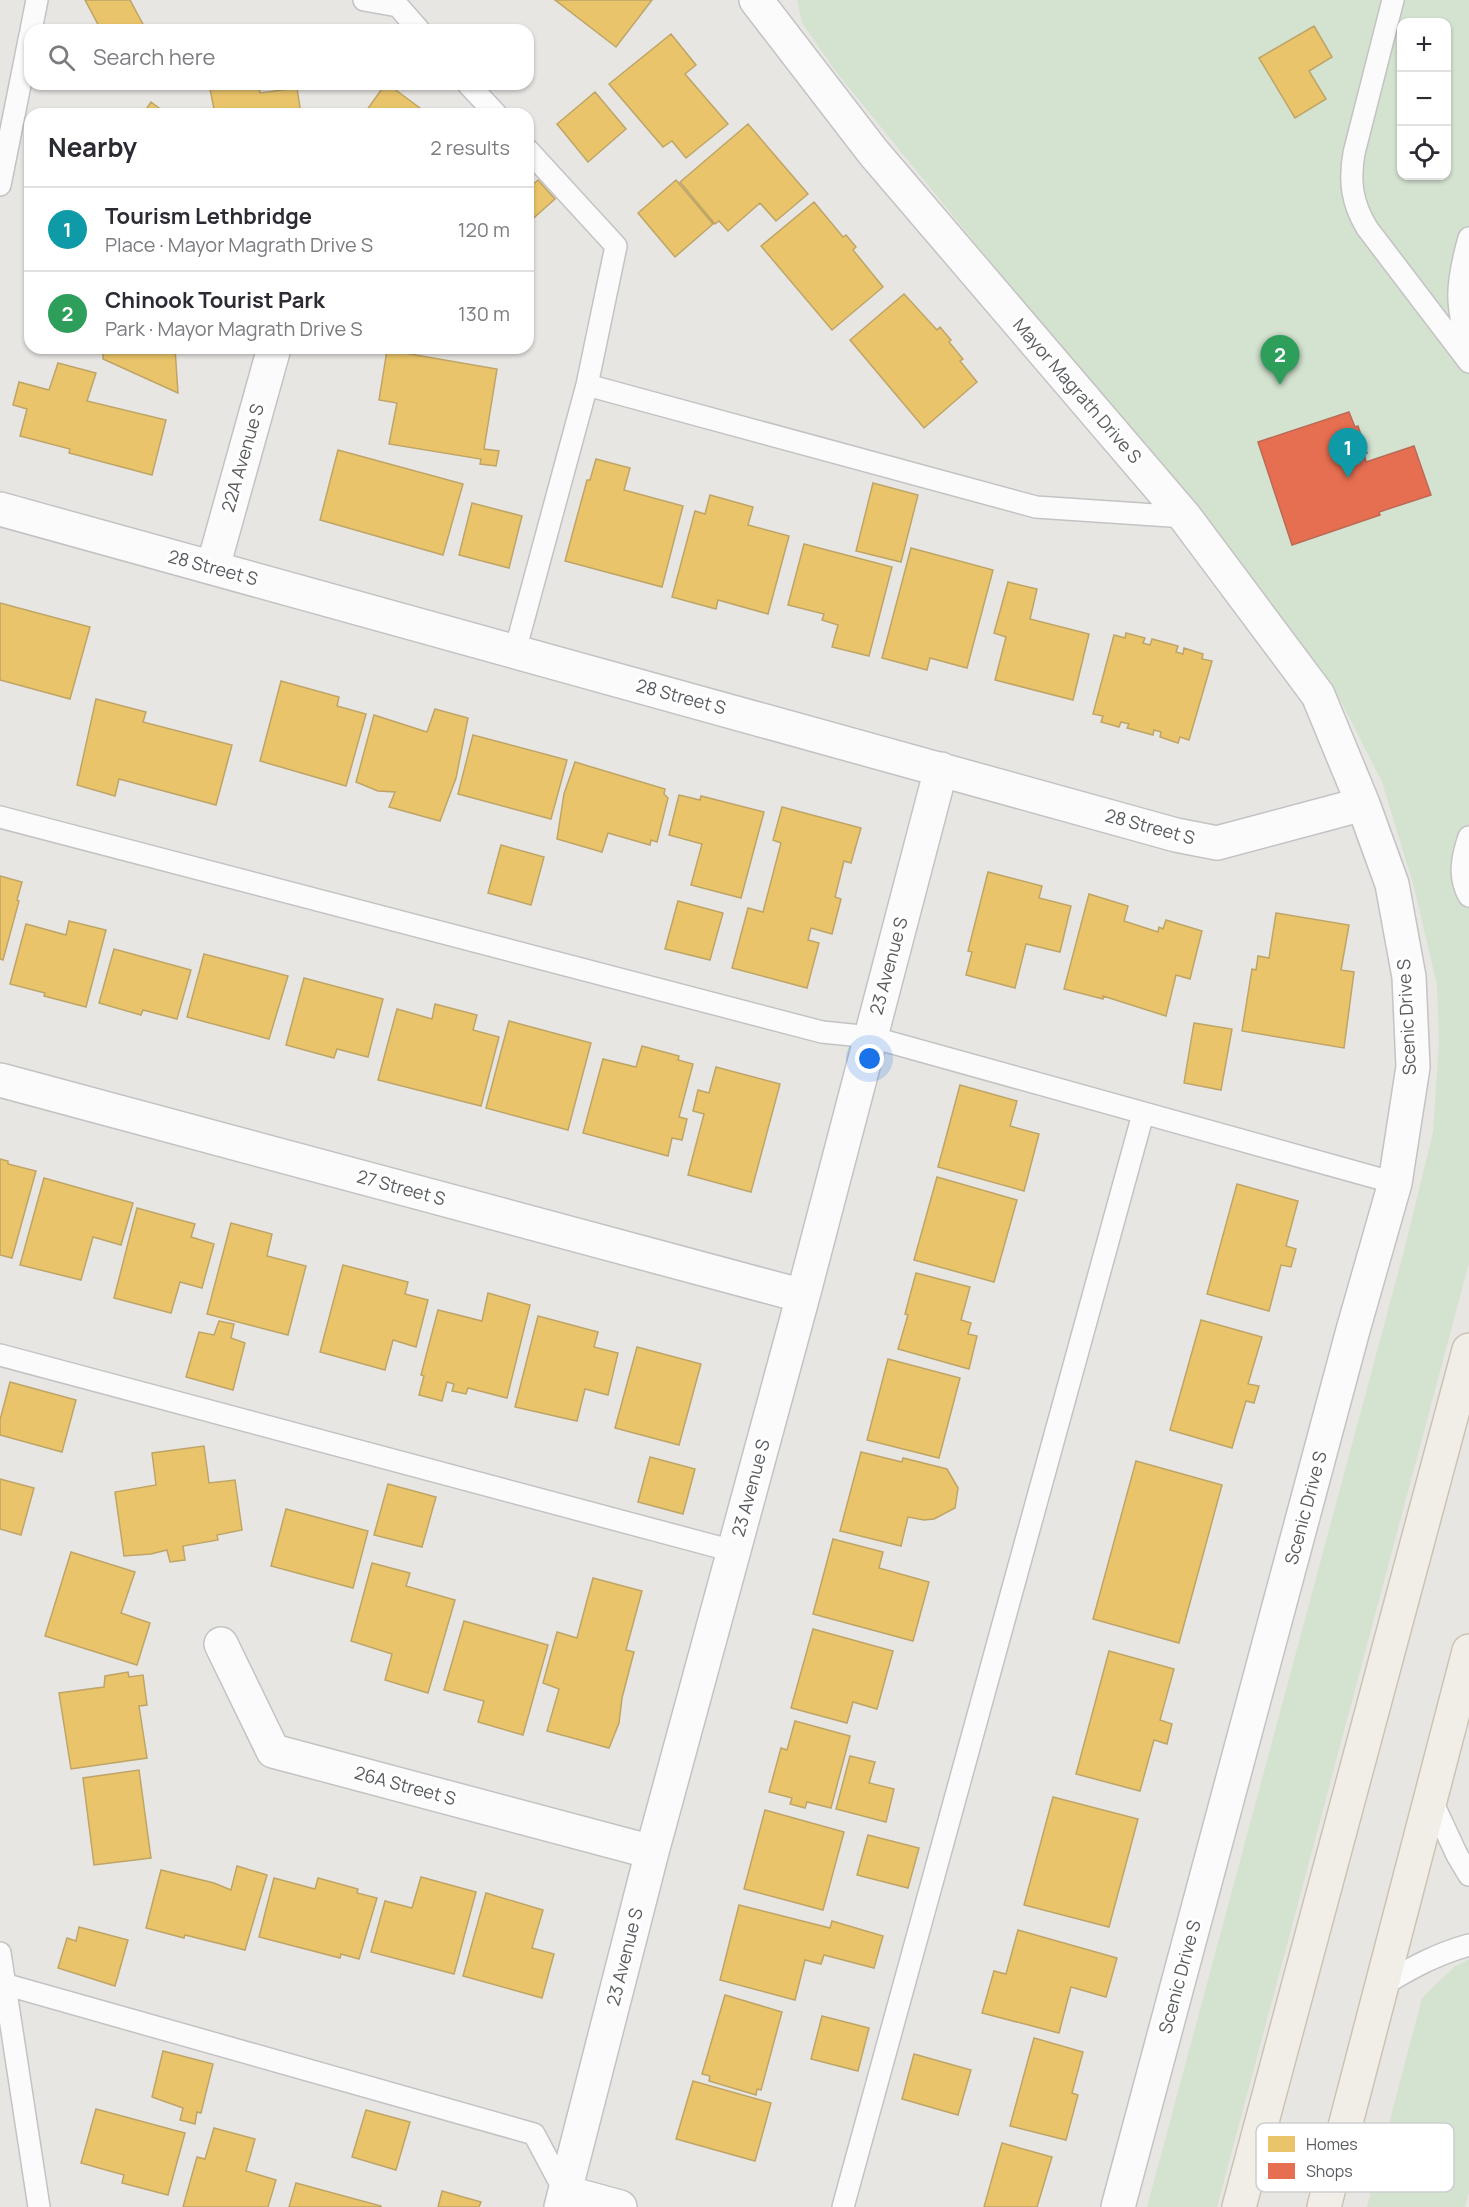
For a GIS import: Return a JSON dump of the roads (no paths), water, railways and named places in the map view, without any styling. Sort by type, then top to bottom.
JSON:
[{"type":"main road","points":[[1262,2123],[1469,1350]]},
{"type":"main road","points":[[1345,2123],[1469,1651]]},
{"type":"main road","points":[[1239,2207],[1256,2144]]},
{"type":"main road","points":[[1324,2207],[1328,2192]]},
{"type":"street","name":"Mayor Magrath Drive S","points":[[756,0],[873,152],[1185,517],[1318,695],[1363,804]]},
{"type":"street","name":"22A Avenue S","points":[[213,567],[272,354]]},
{"type":"street","name":"28 Street S","points":[[0,509],[1176,835],[1217,843],[1363,804]]},
{"type":"street","name":"23 Avenue S","points":[[563,2200],[652,1852],[803,1296],[941,769]]},
{"type":"street","name":"Scenic Drive S","points":[[1118,2207],[1353,1330],[1395,1183],[1413,1067],[1409,977],[1392,884],[1363,804]]},
{"type":"street","name":"27 Street S","points":[[0,1080],[803,1296]]},
{"type":"street","name":"26A Street S","points":[[221,1644],[273,1751],[652,1852]]},
{"type":"street","points":[[563,2200],[620,2207]]},
{"type":"lane","points":[[32,24],[37,0]]},
{"type":"lane","points":[[364,0],[398,6],[414,24]]},
{"type":"lane","points":[[1393,0],[1354,153],[1351,190],[1359,215],[1367,228],[1469,362]]},
{"type":"lane","points":[[0,185],[24,65]]},
{"type":"lane","points":[[474,90],[490,108]]},
{"type":"lane","points":[[515,651],[587,385],[616,246],[534,157]]},
{"type":"lane","points":[[1469,238],[1457,289],[1460,322],[1469,354]]},
{"type":"lane","points":[[587,385],[1036,507],[1185,517]]},
{"type":"lane","points":[[0,817],[822,1032],[870,1037],[1395,1183]]},
{"type":"lane","points":[[1469,837],[1462,858],[1464,887],[1469,896]]},
{"type":"lane","points":[[843,2207],[1143,1114]]},
{"type":"lane","points":[[0,1355],[733,1551]]},
{"type":"lane","points":[[1431,1799],[1469,1875]]},
{"type":"lane","points":[[1380,1987],[1419,1963],[1469,1944]]},
{"type":"lane","points":[[0,1953],[39,2207]]},
{"type":"lane","points":[[4,1984],[534,2134],[563,2200]]},
{"type":"place","name":"Chinook Tourist Park","points":[[1280,385]]},
{"type":"place","name":"Tourism Lethbridge","points":[[1348,478]]}]
